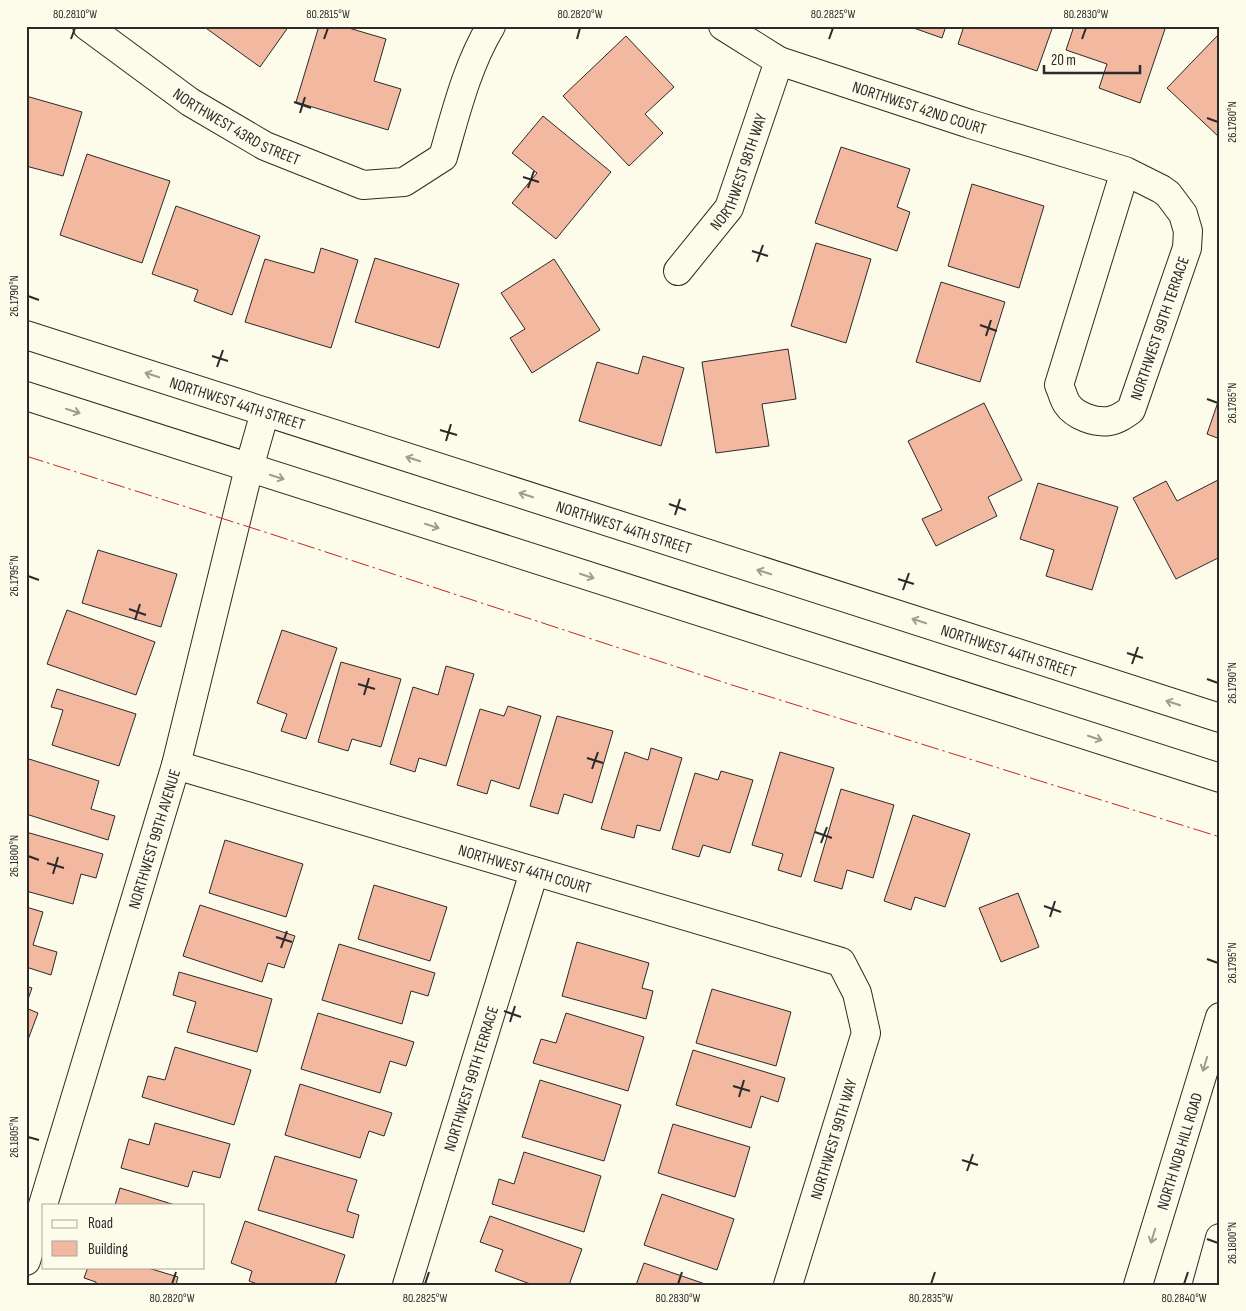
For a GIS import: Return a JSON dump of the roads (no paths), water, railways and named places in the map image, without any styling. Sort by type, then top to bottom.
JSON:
[{"type":"street","name":"NORTHWEST 43RD STREET","points":[[88,26],[190,102],[265,146],[363,185],[404,182],[443,157],[462,89],[491,26]]},
{"type":"street","name":"NORTHWEST 42ND COURT","points":[[723,26],[779,62],[970,124],[1124,171]]},
{"type":"street","name":"NORTHWEST 98TH WAY","points":[[678,271],[729,208],[779,62]]},
{"type":"street","name":"NORTHWEST 99TH TERRACE","points":[[1124,171],[1168,194],[1183,214],[1188,231],[1186,248],[1131,410],[1120,417],[1108,421],[1085,419],[1065,402],[1060,385],[1124,171]]},
{"type":"street","name":"NORTHWEST 44TH STREET","points":[[26,335],[1220,718]]},
{"type":"street","points":[[26,396],[1220,778]]},
{"type":"street","name":"NORTHWEST 99TH AVENUE","points":[[43,1204],[176,765],[249,468],[265,412]]},
{"type":"street","name":"NORTHWEST 44TH COURT","points":[[176,765],[841,962],[857,993]]},
{"type":"street","name":"NORTHWEST 99TH TERRACE","points":[[407,1285],[534,872]]},
{"type":"street","name":"NORTHWEST 99TH WAY","points":[[788,1285],[866,1034],[857,993]]},
{"type":"street","name":"NORTH NOB HILL ROAD","points":[[1138,1285],[1220,1017]]},
{"type":"street","name":"NORTHWEST 99TH AVENUE","points":[[26,1261],[42,1208]]},
{"type":"street","points":[[1206,1285],[1220,1238]]}]
